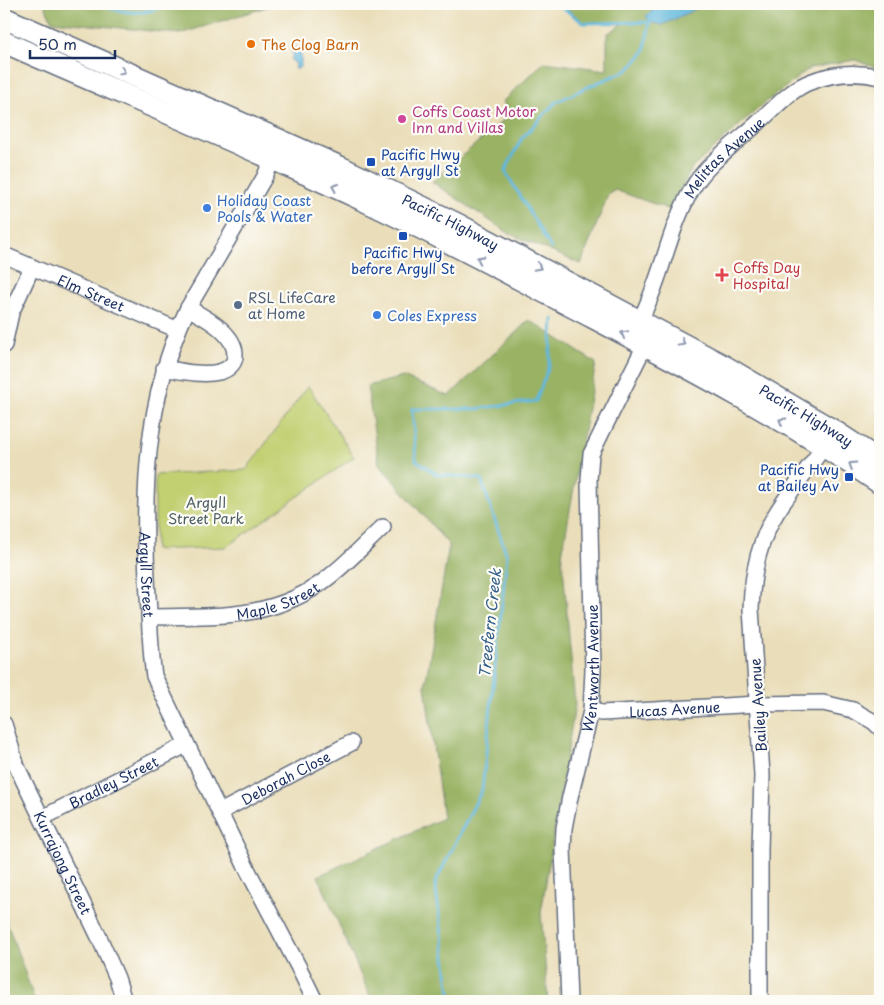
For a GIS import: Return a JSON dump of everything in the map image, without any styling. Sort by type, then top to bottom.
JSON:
[{"type":"highway","name":"Pacific Highway","points":[[4,18],[277,150],[392,214],[645,345],[761,408],[880,461]]},
{"type":"highway","name":"Pacific Highway","points":[[4,42],[418,204],[724,366],[829,439],[880,483]]},
{"type":"street","name":"Melittas Avenue","points":[[640,320],[649,302],[682,210],[692,188],[709,167],[788,96],[808,82],[834,74],[863,73],[880,77]]},
{"type":"street","name":"Argyll Street","points":[[277,150],[264,178],[188,308],[164,368],[151,430],[144,538],[150,651],[154,676],[186,745],[314,1001]]},
{"type":"street","name":"Elm Street","points":[[4,255],[178,330]]},
{"type":"street","points":[[4,345],[11,313],[32,267]]},
{"type":"street","points":[[164,368],[198,373],[218,372],[230,367],[234,362],[234,346],[225,334],[205,318],[188,308]]},
{"type":"street","name":"Wentworth Avenue","points":[[569,1001],[563,849],[564,828],[592,711],[593,670],[589,480],[591,454],[645,345]]},
{"type":"street","name":"Bailey Avenue","points":[[760,1001],[762,775],[752,586],[757,560],[775,514],[829,439]]},
{"type":"street","name":"Maple Street","points":[[149,617],[243,614],[282,604],[299,596],[328,577],[383,528]]},
{"type":"street","name":"Lucas Avenue","points":[[592,711],[602,713],[758,704],[823,703],[854,710],[874,722],[880,728]]},
{"type":"street","name":"Kurrajong Street","points":[[4,724],[17,767],[99,937],[117,978],[124,1001]]},
{"type":"street","name":"Deborah Close","points":[[220,812],[351,743]]},
{"type":"street","name":"Bradley Street","points":[[42,818],[186,745]]},
{"type":"green space","points":[[44,4],[276,4],[180,34],[52,21]]},
{"type":"green space","points":[[561,4],[661,4],[646,16],[662,25],[706,4],[880,4],[880,69],[855,60],[810,68],[761,106],[692,168],[671,210],[615,190],[608,195],[581,264],[510,234],[432,182],[508,116],[503,101],[544,62],[607,70],[607,34],[622,24],[584,23]]},
{"type":"green space","points":[[529,320],[596,363],[562,555],[575,705],[541,913],[548,1001],[372,1001],[318,876],[443,818],[425,686],[449,545],[379,464],[367,386],[403,377],[449,396]]},
{"type":"green space","name":"Argyll Street Park","points":[[308,386],[354,457],[226,547],[155,550],[155,475],[246,470]]},
{"type":"green space","points":[[4,914],[35,1001],[4,1001]]},
{"type":"water","points":[[661,4],[706,4],[662,25],[650,22],[646,16]]},
{"type":"water","points":[[298,48],[301,53],[301,66],[298,69],[295,69],[296,64],[291,60],[293,54],[290,50]]},
{"type":"waterway","points":[[99,4],[115,10],[132,12],[150,11],[165,4]]},
{"type":"waterway","points":[[557,4],[584,23],[650,22]]},
{"type":"waterway","points":[[551,248],[505,171],[522,138],[556,102],[628,70],[644,52],[650,22]]},
{"type":"waterway","name":"Treefern Creek","points":[[451,1001],[435,883],[482,790],[507,556],[481,479],[436,474],[416,460],[412,409],[475,409],[536,401],[549,366],[553,319]]},
{"type":"place","name":"The Clog Barn","points":[[251,44]]},
{"type":"place","name":"Coffs Coast Motor Inn and Villas","points":[[402,119]]},
{"type":"place","name":"Pacific Hwy at Argyll St","points":[[371,162]]},
{"type":"place","name":"Holiday Coast Pools & Water","points":[[207,208]]},
{"type":"place","name":"Pacific Hwy before Argyll St","points":[[403,236]]},
{"type":"place","name":"Coffs Day Hospital","points":[[722,275]]},
{"type":"place","name":"RSL LifeCare at Home","points":[[238,305]]},
{"type":"place","name":"Coles Express","points":[[377,315]]},
{"type":"place","name":"Pacific Hwy at Bailey Av","points":[[849,477]]}]
